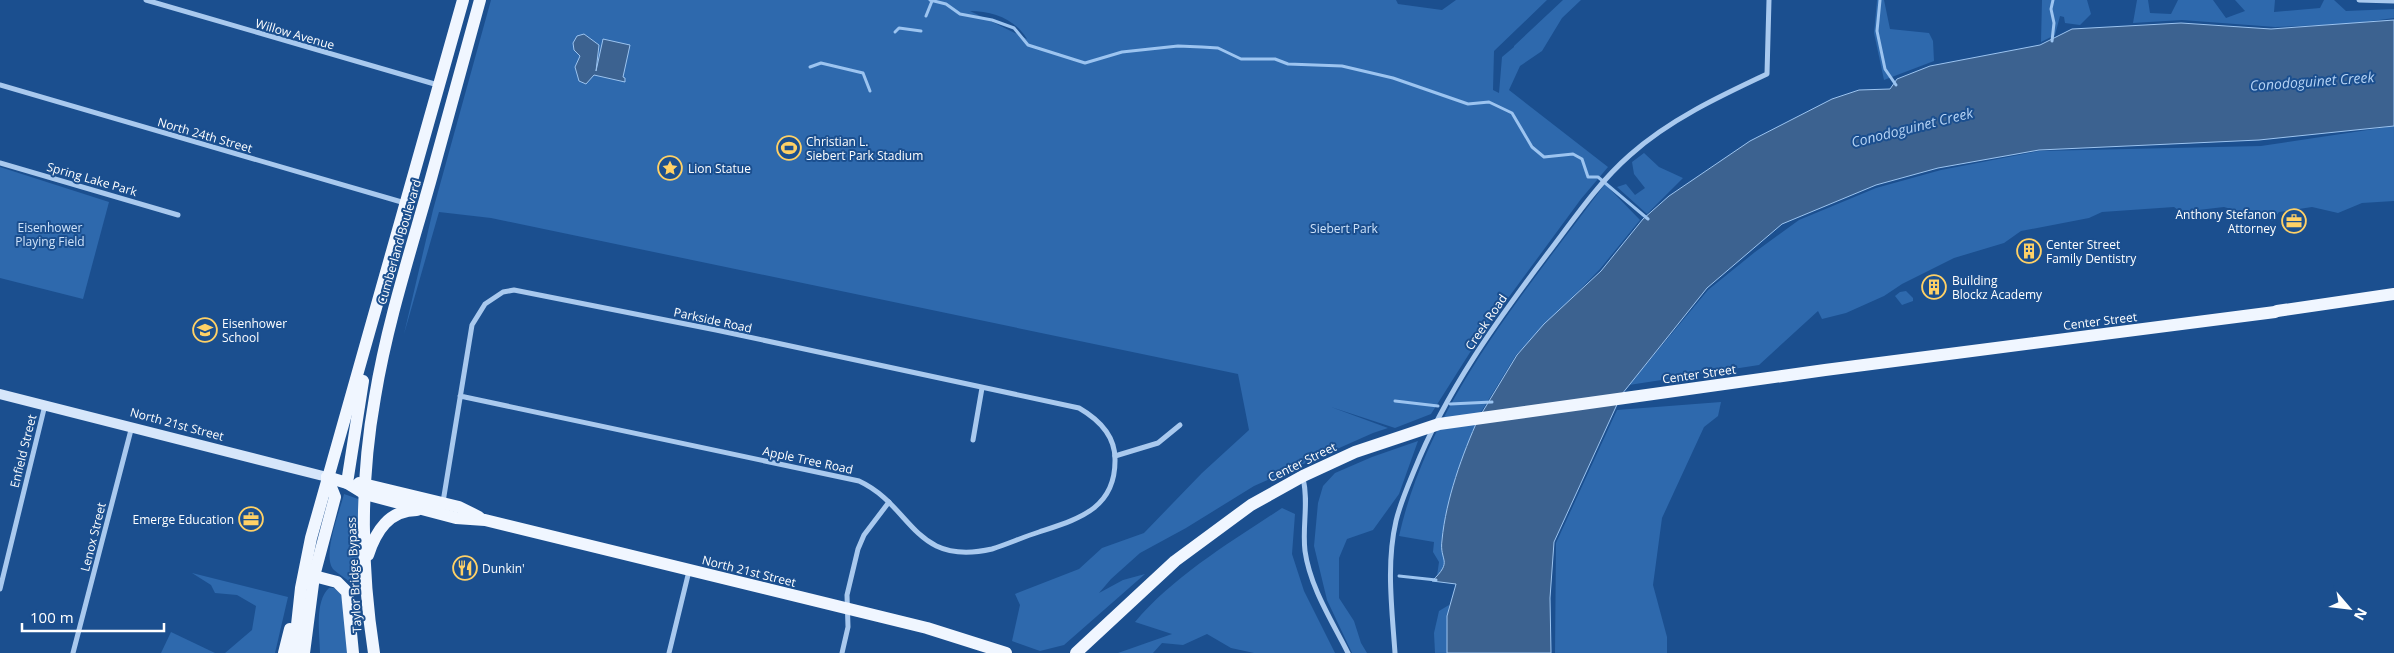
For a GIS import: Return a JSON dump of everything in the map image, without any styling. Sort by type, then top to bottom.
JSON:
[{"type":"main road","name":"Cumberland Boulevard","points":[[365,488],[370,424],[385,347],[480,0]]},
{"type":"main road","name":"Cumberland Boulevard","points":[[328,477],[462,5]]},
{"type":"main road","points":[[453,102],[449,81],[461,36],[462,5]]},
{"type":"main road","name":"Center Street","points":[[1076,653],[1199,541],[1251,505],[1303,476],[1372,445],[1439,424],[1480,417],[2276,312],[2394,294]]},
{"type":"main road","points":[[347,483],[372,327]]},
{"type":"main road","name":"North 21st Street","points":[[0,394],[132,426],[365,488],[459,507],[486,520]]},
{"type":"main road","points":[[284,653],[328,477]]},
{"type":"main road","points":[[304,653],[314,576],[335,497],[328,477]]},
{"type":"main road","name":"North 21st Street","points":[[365,488],[422,509],[456,518],[486,520],[927,628],[1006,653]]},
{"type":"main road","name":"Taylor Bridge Bypass","points":[[365,488],[365,562],[374,653]]},
{"type":"main road","points":[[365,562],[376,536],[386,522],[401,512],[422,509]]},
{"type":"main road","points":[[294,653],[306,563]]},
{"type":"main road","points":[[314,576],[337,582],[347,592],[353,653]]},
{"type":"main road","points":[[368,653],[372,640]]},
{"type":"street","name":"Willow Avenue","points":[[146,0],[439,86]]},
{"type":"street","name":"Creek Road","points":[[1395,653],[1390,568],[1392,539],[1403,497],[1426,441],[1444,405],[1484,340],[1608,175],[1632,153],[1678,122],[1767,74],[1769,0]]},
{"type":"street","points":[[2359,0],[2394,2]]},
{"type":"street","name":"North 24th Street","points":[[0,85],[405,204]]},
{"type":"street","name":"Spring Lake Park","points":[[0,163],[178,215]]},
{"type":"street","name":"Parkside Road","points":[[443,503],[472,325],[476,315],[493,297],[514,290],[716,330],[1079,408],[1104,429],[1115,456]]},
{"type":"street","points":[[973,440],[982,388]]},
{"type":"street","name":"Apple Tree Road","points":[[460,396],[849,478],[869,485],[890,502],[914,531],[931,543],[952,550],[981,552],[1065,523],[1092,510],[1105,496],[1111,486],[1115,471],[1115,456]]},
{"type":"street","name":"Enfield Street","points":[[0,589],[2,568],[45,405]]},
{"type":"street","points":[[1115,456],[1158,442],[1180,425]]},
{"type":"street","name":"Lenox Street","points":[[73,653],[132,426]]},
{"type":"street","points":[[1303,476],[1306,494],[1305,550],[1310,574],[1348,653]]},
{"type":"street","points":[[842,653],[848,627],[846,609],[851,576],[861,542],[890,502]]},
{"type":"street","points":[[670,653],[689,571]]},
{"type":"green space","name":"Siebert Park","points":[[491,0],[1396,0],[1398,4],[1442,10],[1456,0],[1547,0],[1494,51],[1493,90],[1499,93],[1502,57],[1563,0],[1581,0],[1562,18],[1542,51],[1520,66],[1509,90],[1608,167],[1581,199],[1481,335],[1431,414],[1395,428],[1331,407],[1388,428],[1254,486],[1186,528],[1140,553],[1111,579],[1099,593],[1123,580],[1145,574],[1064,645],[1040,651],[1012,641],[1020,605],[1015,594],[1079,569],[1102,548],[1144,533],[1202,473],[1249,430],[1238,374],[491,218],[439,212],[404,334],[433,210]],"holes":[[[970,11],[979,11],[1010,21],[1027,39]]]},
{"type":"green space","points":[[1877,0],[1884,0],[1890,29],[1929,33],[1933,41],[1934,61],[1884,80],[1874,33]]},
{"type":"green space","points":[[2042,0],[2087,0],[2091,14],[2080,25],[2065,23],[2064,17],[2060,16],[2055,35],[2041,42]]},
{"type":"green space","points":[[2137,0],[2148,0],[2150,13],[2171,14],[2178,0],[2213,0],[2226,18],[2245,11],[2235,0],[2275,0],[2274,12],[2320,8],[2324,0],[2334,0],[2346,11],[2394,9],[2394,18],[2349,24],[2275,27],[2182,20],[2133,23]]},
{"type":"green space","points":[[2394,126],[2394,201],[2362,203],[2338,213],[2312,207],[2279,212],[2272,221],[2224,207],[2181,212],[2174,207],[2102,212],[2089,218],[2021,231],[2004,243],[1954,258],[1902,284],[1884,296],[1846,313],[1822,319],[1818,311],[1759,365],[1629,385],[1708,290],[1755,252],[1799,220],[1876,188],[1941,170],[2039,151],[2261,146]]},
{"type":"green space","points":[[1644,153],[1659,167],[1683,178],[1647,214],[1617,187],[1626,184],[1635,195],[1645,188],[1634,174],[1632,162]]},
{"type":"green space","name":"Eisenhower Playing Field","points":[[0,167],[109,202],[83,299],[0,278]]},
{"type":"green space","points":[[1605,184],[1640,220],[1600,269],[1516,355],[1478,417],[1455,480],[1446,513],[1441,543],[1445,559],[1442,572],[1437,576],[1439,562],[1433,552],[1434,542],[1399,536],[1413,487],[1433,440],[1456,395],[1483,351],[1543,266]]},
{"type":"green space","points":[[1906,291],[1913,298],[1913,301],[1902,305],[1895,296],[1900,292]]},
{"type":"green space","points":[[1721,402],[1718,416],[1704,427],[1662,518],[1653,585],[1667,637],[1667,653],[1555,653],[1556,543],[1617,410]]},
{"type":"green space","points":[[1418,441],[1399,494],[1373,530],[1347,539],[1339,558],[1339,598],[1354,621],[1361,643],[1367,653],[1352,653],[1327,600],[1314,546],[1318,503],[1323,486],[1335,473],[1372,457]]},
{"type":"green space","points":[[344,494],[361,500],[363,595],[356,595],[353,586],[334,570],[331,564],[330,545]]},
{"type":"green space","points":[[1282,508],[1295,514],[1292,554],[1304,591],[1335,653],[1254,653],[1231,648],[1207,634],[1183,645],[1162,643],[1153,653],[1118,653],[1172,634],[1135,622],[1168,589],[1204,560]]},
{"type":"green space","points":[[192,573],[288,597],[275,653],[225,653],[252,630],[256,606],[237,595],[215,593],[211,585]]},
{"type":"green space","points":[[329,588],[334,588],[341,594],[350,653],[320,653],[321,601]]},
{"type":"green space","points":[[1449,605],[1447,653],[1435,653],[1434,633],[1439,611]]},
{"type":"green space","points":[[171,632],[215,653],[161,653]]},
{"type":"water","name":"Conodoguinet Creek","points":[[2394,20],[2394,126],[2259,140],[2039,150],[1938,168],[1876,185],[1782,224],[1707,288],[1622,394],[1480,416],[1517,355],[1544,324],[1601,271],[1643,219],[1669,196],[1750,141],[1832,99],[1859,90],[1890,89],[1897,79],[1930,66],[2040,45],[2072,29],[2181,23],[2271,29]]},
{"type":"water","points":[[584,34],[599,45],[596,71],[603,39],[630,45],[623,77],[625,82],[594,75],[586,84],[579,81],[575,67],[580,56],[574,50],[573,43],[577,36]]},
{"type":"water","points":[[1620,398],[1554,542],[1550,598],[1551,653],[1447,653],[1447,616],[1456,584],[1432,581],[1444,565],[1442,540],[1447,509],[1461,462],[1479,417]]},
{"type":"waterway","points":[[930,0],[946,4],[960,14],[992,20],[1014,28],[1028,45],[1085,63],[1122,52],[1178,46],[1218,48],[1241,59],[1275,59],[1288,64],[1342,66],[1393,78],[1468,104],[1489,102],[1512,113],[1532,147],[1544,157],[1573,154],[1582,159],[1588,177],[1598,177],[1648,219]]},
{"type":"waterway","points":[[1880,0],[1877,31],[1885,69],[1896,85]]},
{"type":"waterway","points":[[2052,41],[2054,23],[2051,9],[2053,0]]},
{"type":"waterway","points":[[926,16],[932,1]]},
{"type":"waterway","points":[[895,32],[899,28],[921,31]]},
{"type":"waterway","points":[[810,67],[821,63],[863,73],[870,91]]},
{"type":"waterway","points":[[1395,401],[1438,406]]},
{"type":"waterway","points":[[1450,404],[1492,402]]},
{"type":"waterway","points":[[1399,576],[1436,580]]},
{"type":"place","name":"Christian L. Siebert Park Stadium","points":[[789,148]]},
{"type":"place","name":"Lion Statue","points":[[670,168]]},
{"type":"place","name":"Anthony Stefanon Attorney","points":[[2294,221]]},
{"type":"place","name":"Center Street Family Dentistry","points":[[2029,251]]},
{"type":"place","name":"Building Blockz Academy","points":[[1934,287]]},
{"type":"place","name":"Eisenhower School","points":[[205,330]]},
{"type":"place","name":"Emerge Education","points":[[251,519]]},
{"type":"place","name":"Dunkin'","points":[[465,568]]}]
